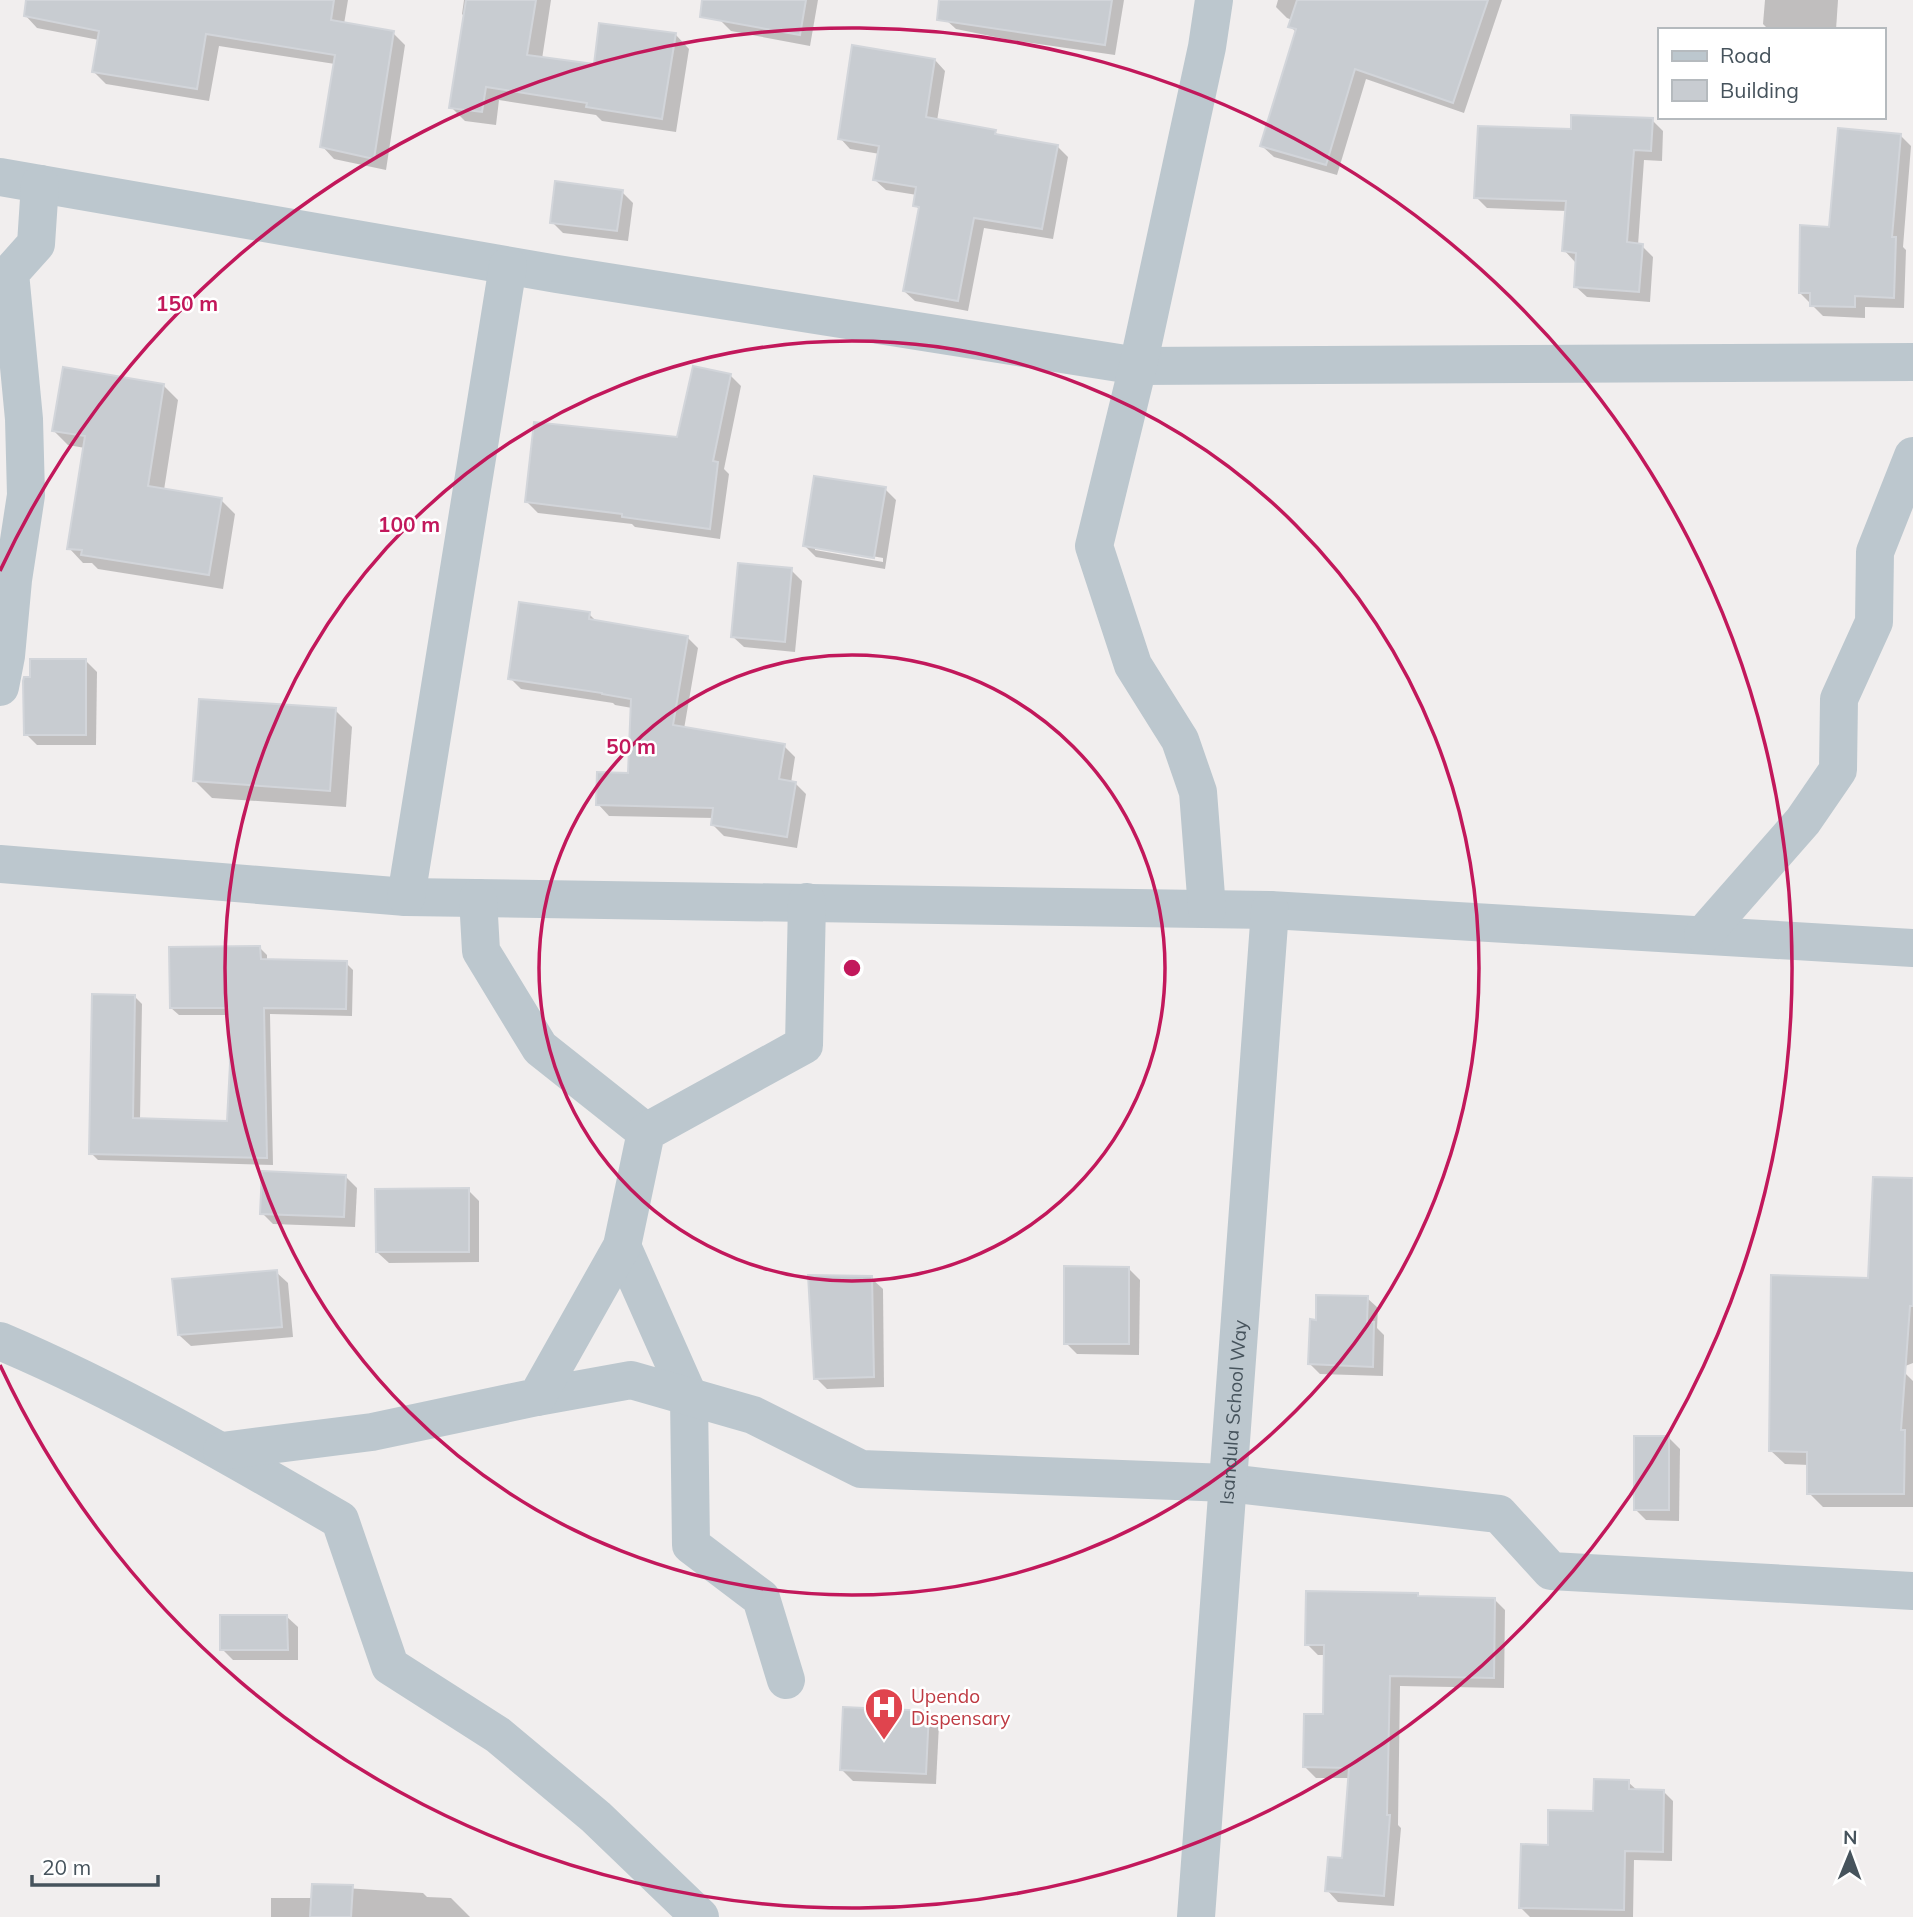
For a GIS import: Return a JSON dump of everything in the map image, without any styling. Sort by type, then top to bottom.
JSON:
[{"type":"street","points":[[1208,909],[1198,792],[1180,740],[1133,665],[1094,546],[1138,366],[1207,47],[1214,0]]},
{"type":"street","points":[[0,177],[508,266],[1138,366],[1913,362]]},
{"type":"street","points":[[0,687],[26,495],[24,419],[10,273],[36,244],[40,184]]},
{"type":"street","points":[[406,897],[508,266]]},
{"type":"street","points":[[1703,935],[1803,821],[1838,770],[1839,699],[1874,622],[1875,552],[1913,456]]},
{"type":"street","points":[[0,864],[406,897],[1270,910],[1913,948]]},
{"type":"street","points":[[478,898],[481,951],[540,1048],[646,1132]]},
{"type":"street","points":[[537,1397],[622,1246],[646,1132],[804,1045],[807,902]]},
{"type":"street","name":"Isandula School Way","points":[[1196,1917],[1270,910]]},
{"type":"street","points":[[622,1246],[689,1397],[691,1545],[761,1598],[786,1680]]},
{"type":"street","points":[[0,1342],[52,1363],[222,1451],[340,1520],[390,1665],[498,1735],[596,1817],[700,1917]]},
{"type":"street","points":[[222,1451],[372,1432],[631,1380],[753,1416],[861,1469],[1228,1483],[1499,1514],[1550,1572],[1913,1591]]},
{"type":"building","points":[[26,0],[334,0],[331,20],[394,31],[374,159],[320,147],[335,55],[206,34],[197,89],[92,72],[99,31],[24,16]]},
{"type":"building","points":[[466,0],[536,0],[527,55],[594,64],[599,23],[676,33],[662,119],[586,107],[587,103],[486,87],[482,112],[449,108]]},
{"type":"building","points":[[702,0],[806,0],[800,35],[700,17]]},
{"type":"building","points":[[939,0],[1112,0],[1105,45],[937,20]]},
{"type":"building","points":[[1297,0],[1488,0],[1453,103],[1355,69],[1326,165],[1260,146],[1296,29],[1288,27]]},
{"type":"building","points":[[852,45],[935,59],[926,117],[996,130],[995,134],[1058,145],[1042,229],[974,218],[958,301],[903,291],[919,207],[913,206],[916,187],[873,180],[879,146],[838,139]]},
{"type":"building","points":[[1571,115],[1653,118],[1651,151],[1634,150],[1627,242],[1643,244],[1639,292],[1574,287],[1576,253],[1562,251],[1566,201],[1474,198],[1478,126],[1571,129]]},
{"type":"building","points":[[1838,128],[1901,134],[1892,237],[1896,237],[1894,298],[1855,296],[1855,307],[1810,306],[1810,293],[1799,293],[1800,225],[1829,227]]},
{"type":"building","points":[[555,181],[623,190],[617,231],[550,223]]},
{"type":"building","points":[[693,366],[731,374],[713,461],[718,462],[710,529],[622,517],[622,514],[525,502],[534,422],[677,437]]},
{"type":"building","points":[[63,367],[164,384],[148,486],[222,498],[209,575],[81,555],[82,550],[67,549],[85,436],[52,431]]},
{"type":"building","points":[[814,476],[886,487],[874,558],[803,546]]},
{"type":"building","points":[[738,563],[792,568],[785,642],[731,637]]},
{"type":"building","points":[[519,602],[590,612],[589,619],[688,636],[673,725],[785,744],[779,779],[796,782],[787,837],[711,825],[713,808],[596,805],[597,772],[628,773],[631,699],[508,679]]},
{"type":"building","points":[[30,659],[86,659],[86,735],[24,735],[23,681],[24,677],[30,677]]},
{"type":"building","points":[[199,699],[336,708],[330,791],[193,781]]},
{"type":"building","points":[[260,946],[261,959],[347,961],[346,1009],[264,1008],[267,1158],[89,1154],[92,994],[135,995],[133,1118],[227,1121],[230,1064],[228,1008],[170,1008],[169,947]]},
{"type":"building","points":[[262,1171],[346,1175],[344,1217],[260,1214]]},
{"type":"building","points":[[1873,1177],[1913,1178],[1913,1306],[1910,1306],[1901,1430],[1905,1430],[1904,1494],[1807,1494],[1807,1452],[1769,1451],[1771,1275],[1868,1278]]},
{"type":"building","points":[[469,1188],[469,1252],[376,1252],[375,1189]]},
{"type":"building","points":[[1064,1266],[1129,1267],[1129,1344],[1064,1344]]},
{"type":"building","points":[[277,1270],[282,1327],[178,1335],[172,1279]]},
{"type":"building","points":[[808,1275],[872,1276],[874,1377],[814,1379]]},
{"type":"building","points":[[1316,1295],[1368,1296],[1367,1322],[1374,1322],[1373,1367],[1308,1364],[1310,1319],[1316,1320]]},
{"type":"building","points":[[1634,1436],[1669,1436],[1669,1510],[1634,1510]]},
{"type":"building","points":[[1306,1591],[1418,1593],[1418,1596],[1495,1598],[1494,1678],[1390,1676],[1387,1815],[1390,1815],[1384,1896],[1325,1891],[1328,1857],[1342,1858],[1349,1768],[1303,1767],[1304,1714],[1323,1714],[1324,1645],[1305,1645]]},
{"type":"building","points":[[220,1615],[287,1615],[288,1650],[220,1650]]},
{"type":"building","name":"Upendo Dispensary","points":[[843,1707],[929,1711],[926,1774],[840,1770]]},
{"type":"building","points":[[1594,1779],[1629,1780],[1629,1789],[1664,1790],[1663,1852],[1625,1851],[1624,1910],[1519,1908],[1521,1844],[1548,1845],[1548,1810],[1593,1811]]},
{"type":"building","points":[[312,1884],[353,1885],[351,1917],[310,1917]]},
{"type":"place","name":"Upendo Dispensary","points":[[884,1741]]}]
